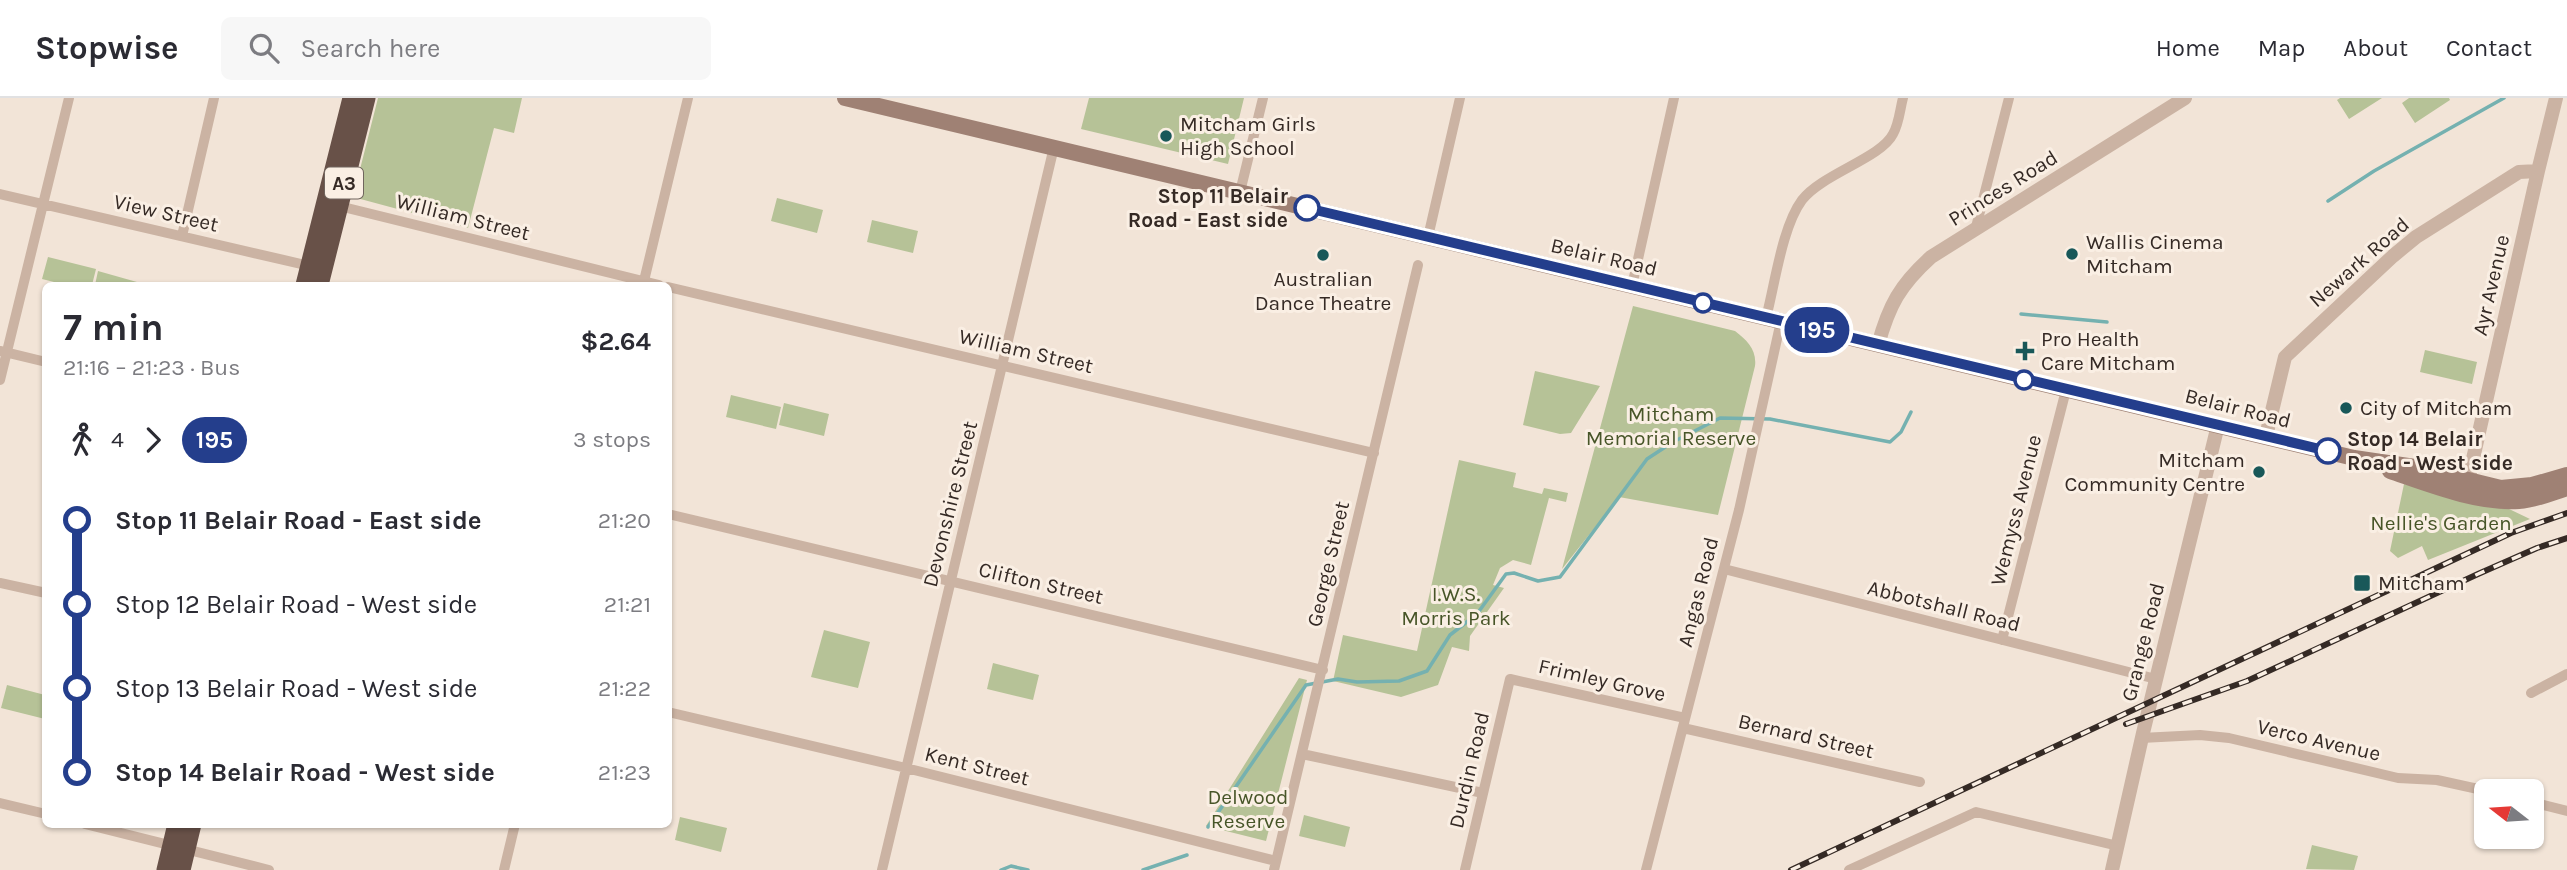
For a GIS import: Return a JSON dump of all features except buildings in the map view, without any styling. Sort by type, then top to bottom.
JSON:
[{"type":"highway","name":"A3","points":[[317,273],[352,98]]},
{"type":"highway","name":"A3","points":[[317,273],[339,206],[366,98]]},
{"type":"highway","points":[[177,828],[181,870]]},
{"type":"highway","points":[[166,870],[190,828]]},
{"type":"main road","name":"Belair Road","points":[[845,98],[2266,436],[2354,458],[2431,485],[2493,500],[2535,499],[2567,488]]},
{"type":"main road","name":"Belair Road","points":[[2354,458],[2415,467],[2501,488],[2515,488],[2567,475]]},
{"type":"street","points":[[0,380],[3,352],[69,98]]},
{"type":"street","points":[[182,236],[214,98]]},
{"type":"street","points":[[644,282],[688,98]]},
{"type":"street","points":[[1240,192],[1263,98]]},
{"type":"street","points":[[1428,237],[1460,98]]},
{"type":"street","points":[[1632,286],[1674,98]]},
{"type":"street","name":"Angas Road","points":[[1646,870],[1724,569],[1763,405],[1773,319],[1772,295],[1790,220],[1803,199],[1819,185],[1882,147],[1893,135],[1903,98]]},
{"type":"street","points":[[1974,231],[1985,199],[2009,98]]},
{"type":"street","name":"Princes Road","points":[[1878,345],[1889,307],[1910,276],[1931,257],[2185,98]]},
{"type":"street","name":"Ayr Avenue","points":[[2468,481],[2556,98]]},
{"type":"street","name":"Devonshire Street","points":[[882,870],[1054,147]]},
{"type":"street","name":"Newark Road","points":[[2266,436],[2285,357],[2416,237],[2519,172],[2538,171]]},
{"type":"street","name":"View Street","points":[[0,194],[182,236],[317,273]]},
{"type":"street","points":[[1985,199],[1992,209],[2003,214]]},
{"type":"street","name":"William Street","points":[[339,206],[636,282]]},
{"type":"street","name":"George Street","points":[[1275,865],[1418,265]]},
{"type":"street","name":"William Street","points":[[672,289],[1374,453]]},
{"type":"street","points":[[3,352],[42,361]]},
{"type":"street","name":"Wemyss Avenue","points":[[2003,640],[2066,390]]},
{"type":"street","name":"Grange Road","points":[[2112,870],[2141,738],[2218,425]]},
{"type":"street","name":"Clifton Street","points":[[672,515],[1323,670]]},
{"type":"street","name":"Abbotshall Road","points":[[1724,569],[2156,679]]},
{"type":"street","points":[[0,583],[42,592]]},
{"type":"street","points":[[2531,693],[2567,674]]},
{"type":"street","name":"Frimley Grove","points":[[1510,679],[1684,723]]},
{"type":"street","name":"Durdin Road","points":[[1465,870],[1510,679]]},
{"type":"street","name":"Kent Street","points":[[672,713],[906,768],[1275,865]]},
{"type":"street","name":"Bernard Street","points":[[1684,723],[1920,782]]},
{"type":"street","name":"Verco Avenue","points":[[2141,738],[2229,738],[2398,778],[2437,780],[2474,788]]},
{"type":"street","points":[[1302,754],[1483,793]]},
{"type":"street","points":[[0,803],[42,813]]},
{"type":"street","points":[[2544,805],[2567,811]]},
{"type":"street","points":[[1849,870],[1869,865],[1976,812],[2118,846]]},
{"type":"street","points":[[101,828],[270,870]]},
{"type":"street","points":[[504,870],[514,828]]},
{"type":"green space","points":[[378,98],[522,98],[514,133],[494,128],[468,228],[353,197]]},
{"type":"green space","name":"Mitcham Girls High School","points":[[1089,98],[1244,98],[1228,164],[1081,129]]},
{"type":"green space","points":[[2382,98],[2349,119],[2337,100]]},
{"type":"green space","points":[[2409,98],[2450,100],[2415,123],[2402,103]]},
{"type":"green space","points":[[777,198],[823,210],[817,233],[771,221]]},
{"type":"green space","points":[[872,220],[918,231],[913,253],[867,242]]},
{"type":"green space","points":[[48,257],[96,269],[93,282],[54,282],[42,279]]},
{"type":"green space","points":[[98,271],[137,282],[96,282]]},
{"type":"green space","name":"Mitcham Memorial Reserve","points":[[1633,306],[1735,331],[1753,350],[1755,366],[1718,515],[1619,497],[1562,569]]},
{"type":"green space","points":[[2425,350],[2477,362],[2472,384],[2420,372]]},
{"type":"green space","points":[[1535,371],[1600,386],[1571,433],[1560,434],[1523,425]]},
{"type":"green space","points":[[731,395],[781,407],[776,429],[726,417]]},
{"type":"green space","points":[[784,403],[829,414],[824,436],[779,425]]},
{"type":"green space","name":"I.W.S. Morris Park","points":[[1459,460],[1516,473],[1513,487],[1542,494],[1544,488],[1568,493],[1566,502],[1549,498],[1531,565],[1513,560],[1500,568],[1493,585],[1504,588],[1470,636],[1469,651],[1452,647],[1438,685],[1401,697],[1333,681],[1343,635],[1417,651]]},
{"type":"green space","name":"Nellie's Garden","points":[[2404,484],[2507,508],[2530,519],[2428,560],[2422,546],[2398,558],[2390,551]]},
{"type":"green space","points":[[824,630],[870,642],[858,688],[811,677]]},
{"type":"green space","points":[[993,663],[1039,675],[1033,700],[987,689]]},
{"type":"green space","name":"Delwood Reserve","points":[[1299,678],[1307,680],[1266,841],[1206,826]]},
{"type":"green space","points":[[7,685],[42,694],[42,718],[1,708]]},
{"type":"green space","points":[[1304,815],[1350,827],[1345,847],[1299,836]]},
{"type":"green space","points":[[680,817],[727,828],[721,852],[675,840]]},
{"type":"green space","points":[[2312,845],[2358,856],[2354,870],[2306,869]]},
{"type":"waterway","points":[[2328,201],[2374,171],[2504,98]]},
{"type":"waterway","points":[[2021,314],[2107,322]]},
{"type":"waterway","points":[[1208,827],[1306,685],[1338,679],[1357,682],[1399,681],[1427,671],[1450,635],[1477,614],[1506,574],[1514,573],[1538,581],[1560,577],[1647,459],[1673,442],[1720,418],[1770,419],[1890,442],[1901,432],[1911,412]]},
{"type":"waterway","points":[[1143,870],[1187,855]]},
{"type":"waterway","points":[[1001,870],[1011,866],[1028,870]]},
{"type":"railway","points":[[1791,870],[2511,533],[2567,513]]},
{"type":"railway","points":[[2126,724],[2247,681],[2478,574],[2567,538]]},
{"type":"bus line","name":"195","points":[[1307,208],[2328,451]]},
{"type":"place","name":"Mitcham Girls High School","points":[[1166,136]]},
{"type":"place","name":"Stop 11 Belair Road - East side","points":[[1307,208]]},
{"type":"place","name":"Wallis Cinema Mitcham","points":[[2072,254]]},
{"type":"place","name":"Australian Dance Theatre","points":[[1323,255]]},
{"type":"place","name":"Pro Health Care Mitcham","points":[[2025,351]]},
{"type":"place","name":"City of Mitcham","points":[[2346,408]]},
{"type":"place","name":"Stop 14 Belair Road - West side","points":[[2328,451]]},
{"type":"place","name":"Mitcham Community Centre","points":[[2259,472]]},
{"type":"place","name":"Mitcham","points":[[2362,583]]}]
